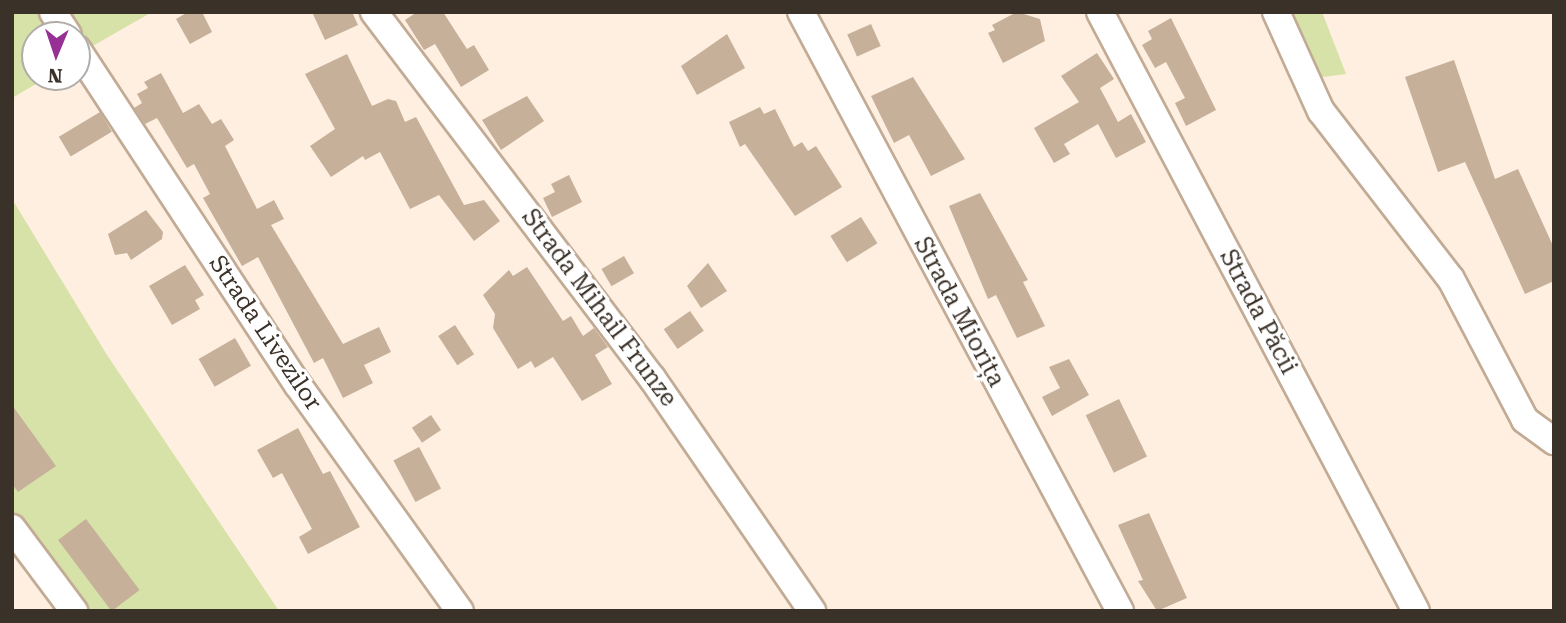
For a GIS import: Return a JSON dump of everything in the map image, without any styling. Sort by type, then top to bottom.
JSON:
[{"type":"street","name":"Strada Mihail Frunze","points":[[374,12],[652,378],[812,611]]},
{"type":"street","name":"Strada Miorița","points":[[801,12],[1120,611]]},
{"type":"street","name":"Strada Păcii","points":[[1100,12],[1416,611]]},
{"type":"street","points":[[1276,12],[1321,111],[1451,279],[1525,420],[1554,441]]},
{"type":"street","name":"Strada Livezilor","points":[[91,70],[298,385],[460,611]]},
{"type":"street","points":[[12,528],[74,611]]},
{"type":"green space","points":[[12,12],[40,12],[46,21],[21,21],[21,91],[24,91],[12,98]]},
{"type":"green space","points":[[64,12],[152,12],[91,47],[91,21],[71,21]]},
{"type":"green space","points":[[1285,12],[1322,12],[1346,74],[1323,77],[1308,65]]},
{"type":"green space","points":[[12,199],[107,355],[279,611],[90,611],[12,510]]},
{"type":"building","points":[[188,12],[202,12],[212,32],[190,44],[176,19]]},
{"type":"building","points":[[312,12],[352,12],[358,25],[325,40]]},
{"type":"building","points":[[417,12],[443,12],[467,49],[474,45],[489,70],[461,87],[435,44],[424,50],[405,20]]},
{"type":"building","points":[[1017,12],[1040,19],[1045,41],[1003,63],[988,33],[995,30],[992,25]]},
{"type":"building","points":[[1171,18],[1216,110],[1186,126],[1175,103],[1185,98],[1166,62],[1155,68],[1142,45],[1152,39],[1148,31]]},
{"type":"building","points":[[871,24],[881,46],[857,57],[847,35]]},
{"type":"building","points":[[727,34],[745,68],[697,95],[681,66]]},
{"type":"building","points":[[1097,53],[1114,79],[1100,88],[1118,122],[1131,114],[1146,142],[1116,158],[1098,124],[1064,144],[1070,154],[1054,163],[1034,128],[1079,102],[1061,76]]},
{"type":"building","points":[[347,54],[372,106],[388,99],[396,101],[405,122],[416,117],[464,205],[484,200],[500,221],[474,241],[439,195],[410,209],[380,152],[365,160],[363,156],[331,177],[310,146],[335,129],[305,74]]},
{"type":"building","points":[[1454,60],[1495,179],[1518,169],[1554,248],[1554,281],[1525,294],[1465,162],[1438,172],[1405,77]]},
{"type":"building","points":[[161,73],[183,113],[199,104],[212,124],[221,119],[234,140],[225,146],[257,209],[274,200],[284,219],[271,225],[343,344],[379,327],[391,352],[364,365],[373,383],[343,398],[323,358],[314,363],[258,257],[242,266],[203,198],[210,194],[194,164],[187,168],[157,118],[145,124],[134,108],[142,103],[137,94],[148,88],[144,82]]},
{"type":"building","points":[[913,77],[965,159],[931,176],[909,135],[894,143],[871,96]]},
{"type":"building","points":[[527,96],[544,121],[501,150],[482,120]]},
{"type":"building","points":[[760,107],[764,114],[775,109],[794,147],[802,142],[808,151],[816,146],[842,187],[795,216],[745,144],[740,147],[729,122]]},
{"type":"building","points":[[100,112],[112,132],[71,156],[59,137]]},
{"type":"building","points":[[569,175],[582,202],[552,217],[543,198],[555,192],[551,184]]},
{"type":"building","points":[[980,193],[1028,280],[1023,282],[1045,326],[1017,338],[996,295],[988,299],[949,206]]},
{"type":"building","points":[[146,210],[163,232],[162,239],[131,260],[127,253],[115,255],[108,234]]},
{"type":"building","points":[[861,217],[877,243],[847,262],[830,236]]},
{"type":"building","points":[[624,256],[634,273],[611,286],[601,269]]},
{"type":"building","points":[[708,263],[727,291],[701,308],[687,286]]},
{"type":"building","points":[[185,265],[204,295],[195,300],[200,309],[172,325],[149,286]]},
{"type":"building","points":[[527,267],[563,321],[571,316],[583,336],[594,328],[608,347],[595,355],[612,384],[582,401],[553,357],[535,368],[531,361],[518,369],[493,328],[495,314],[483,295],[509,270],[513,276]]},
{"type":"building","points":[[690,311],[704,331],[678,349],[664,329]]},
{"type":"building","points":[[455,325],[474,354],[457,365],[438,336]]},
{"type":"building","points":[[235,338],[251,366],[215,387],[199,359]]},
{"type":"building","points":[[1069,359],[1089,395],[1052,416],[1042,397],[1060,388],[1049,367]]},
{"type":"building","points":[[1119,399],[1147,457],[1114,473],[1086,415]]},
{"type":"building","points":[[12,405],[56,466],[18,492],[12,484]]},
{"type":"building","points":[[431,415],[441,430],[422,443],[412,428]]},
{"type":"building","points":[[298,428],[323,474],[330,471],[360,527],[308,554],[299,537],[312,529],[282,473],[273,478],[257,450]]},
{"type":"building","points":[[419,447],[441,488],[415,502],[393,461]]},
{"type":"building","points":[[1149,513],[1187,598],[1157,611],[1138,581],[1143,580],[1118,525]]},
{"type":"building","points":[[86,519],[140,590],[112,611],[58,540]]}]
